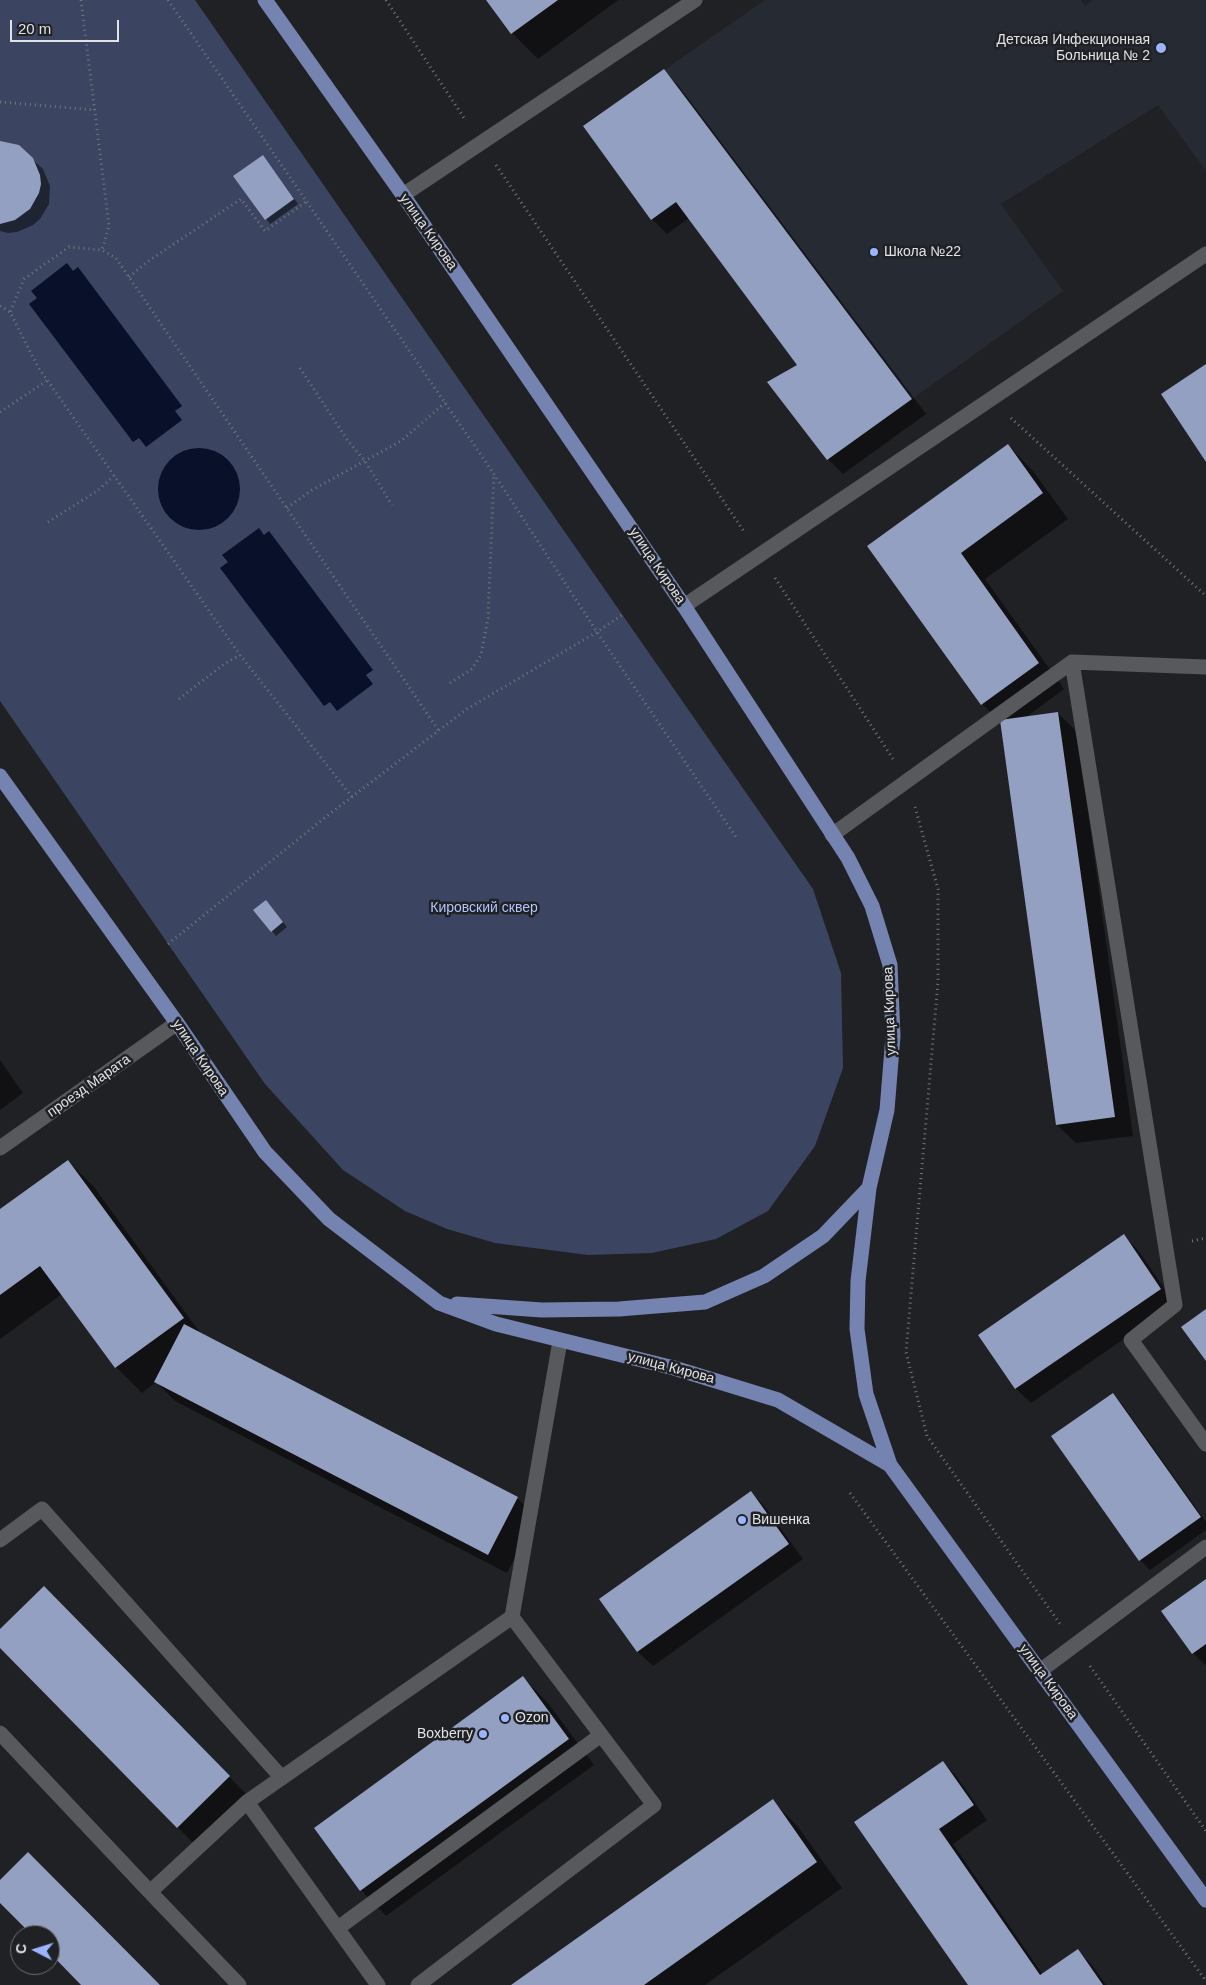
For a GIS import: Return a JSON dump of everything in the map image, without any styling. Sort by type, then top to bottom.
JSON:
[{"type":"main road","name":"улица Кирова","points":[[265,0],[403,195],[684,606],[848,858],[872,906],[890,965],[893,1036],[887,1110],[869,1188],[858,1281],[857,1329],[866,1394],[890,1465],[1206,1900]]},
{"type":"main road","name":"улица Кирова","points":[[0,776],[177,1023],[264,1152],[329,1219],[439,1303],[496,1324],[665,1366],[778,1400],[890,1465]]},
{"type":"main road","points":[[439,1303],[542,1310],[619,1309],[705,1302],[764,1276],[823,1236],[869,1188]]},
{"type":"street","points":[[403,195],[685,3]]},
{"type":"street","points":[[684,606],[1206,254]]},
{"type":"street","points":[[1072,662],[1175,1305],[1131,1340],[1206,1444]]},
{"type":"street","points":[[832,835],[1072,662],[1206,667]]},
{"type":"street","name":"проезд Марата","points":[[0,1148],[177,1023]]},
{"type":"street","points":[[150,1892],[247,1802],[512,1617],[560,1341]]},
{"type":"street","points":[[0,1540],[42,1509],[282,1778]]},
{"type":"street","points":[[1040,1671],[1206,1547]]},
{"type":"street","points":[[418,1985],[654,1805],[512,1617]]},
{"type":"street","points":[[0,1733],[239,1985]]},
{"type":"street","points":[[338,1928],[601,1735]]},
{"type":"street","points":[[247,1802],[378,1985]]},
{"type":"path","points":[[81,0],[109,226],[102,250]]},
{"type":"path","points":[[168,0],[494,474],[597,632],[736,837]]},
{"type":"path","points":[[386,0],[760,555],[907,781],[938,889],[938,982],[906,1352],[927,1436],[1206,1831]]},
{"type":"path","points":[[0,102],[95,110]]},
{"type":"path","points":[[129,278],[147,262],[241,199],[265,231],[307,201]]},
{"type":"path","points":[[10,312],[24,279],[69,248],[102,250],[116,258],[439,731]]},
{"type":"path","points":[[0,306],[10,312],[38,367],[240,655],[352,797]]},
{"type":"path","points":[[300,368],[348,441],[365,462],[392,505]]},
{"type":"path","points":[[0,412],[48,380]]},
{"type":"path","points":[[990,400],[1206,596]]},
{"type":"path","points":[[287,508],[312,490],[401,441],[445,403]]},
{"type":"path","points":[[450,683],[472,668],[481,655],[488,618],[494,474]]},
{"type":"path","points":[[48,522],[97,491],[114,476]]},
{"type":"path","points":[[168,944],[352,797],[467,709],[597,632],[622,615]]},
{"type":"path","points":[[179,699],[224,664],[240,655]]},
{"type":"path","points":[[850,1493],[1206,1981]]},
{"type":"shaded area","name":"Школа №22","points":[[765,0],[1081,0],[1085,6],[1093,0],[1206,0],[1206,171],[1158,105],[1001,204],[1063,291],[827,460],[767,382],[797,365],[677,203],[651,220],[583,126]]},
{"type":"shaded area","points":[[67,263],[73,271],[78,267],[182,406],[175,411],[182,420],[146,447],[139,438],[133,442],[29,304],[37,298],[31,291]]},
{"type":"shaded area","points":[[199,448],[215,452],[228,460],[236,473],[240,489],[236,505],[228,518],[215,526],[199,530],[183,526],[170,518],[162,505],[158,489],[162,473],[170,460],[183,452]]},
{"type":"shaded area","points":[[259,528],[264,535],[269,531],[373,670],[366,675],[373,684],[337,711],[330,702],[324,706],[220,568],[228,562],[222,555]]},
{"type":"green space","name":"Кировский сквер","points":[[0,0],[195,0],[813,889],[841,973],[843,1068],[815,1146],[768,1211],[716,1239],[652,1253],[588,1255],[495,1243],[447,1229],[405,1211],[343,1170],[265,1084],[0,701]]},
{"type":"building","points":[[486,0],[558,0],[511,34]]},
{"type":"building","points":[[664,69],[912,399],[827,460],[767,382],[797,365],[676,202],[651,220],[583,126]]},
{"type":"building","points":[[0,141],[19,145],[33,158],[40,175],[41,184],[39,193],[30,209],[15,220],[0,224]]},
{"type":"building","points":[[263,155],[294,199],[265,220],[233,176]]},
{"type":"building","points":[[1206,364],[1206,462],[1161,394]]},
{"type":"building","points":[[1008,444],[1043,493],[961,553],[1039,663],[981,705],[867,546]]},
{"type":"building","points":[[1058,712],[1115,1117],[1056,1125],[1000,720]]},
{"type":"building","points":[[266,900],[283,922],[271,932],[253,910]]},
{"type":"building","points":[[68,1160],[184,1318],[115,1368],[40,1266],[0,1295],[0,1209]]},
{"type":"building","points":[[1124,1234],[1161,1289],[1015,1389],[978,1335]]},
{"type":"building","points":[[1206,1309],[1206,1361],[1181,1327]]},
{"type":"building","points":[[184,1324],[518,1497],[488,1555],[154,1382]]},
{"type":"building","points":[[1113,1393],[1201,1517],[1139,1561],[1051,1436]]},
{"type":"building","points":[[751,1491],[789,1544],[637,1652],[599,1599]]},
{"type":"building","points":[[1206,1579],[1206,1644],[1192,1654],[1161,1611]]},
{"type":"building","points":[[44,1586],[230,1776],[177,1828],[0,1648],[0,1629]]},
{"type":"building","points":[[523,1676],[569,1739],[360,1891],[314,1828]]},
{"type":"building","points":[[943,1761],[974,1805],[939,1829],[1040,1975],[1078,1949],[1103,1985],[968,1985],[854,1822]]},
{"type":"building","points":[[773,1799],[817,1862],[644,1985],[511,1985]]},
{"type":"building","points":[[28,1852],[160,1985],[81,1985],[60,1963],[60,1925],[22,1925],[0,1903],[0,1880]]},
{"type":"place","name":"Детская Инфекционная Больница № 2","points":[[1161,48]]},
{"type":"place","name":"Школа №22","points":[[874,252]]},
{"type":"place","name":"Вишенка","points":[[742,1520]]},
{"type":"place","name":"Ozon","points":[[505,1718]]},
{"type":"place","name":"Boxberry","points":[[483,1734]]}]
